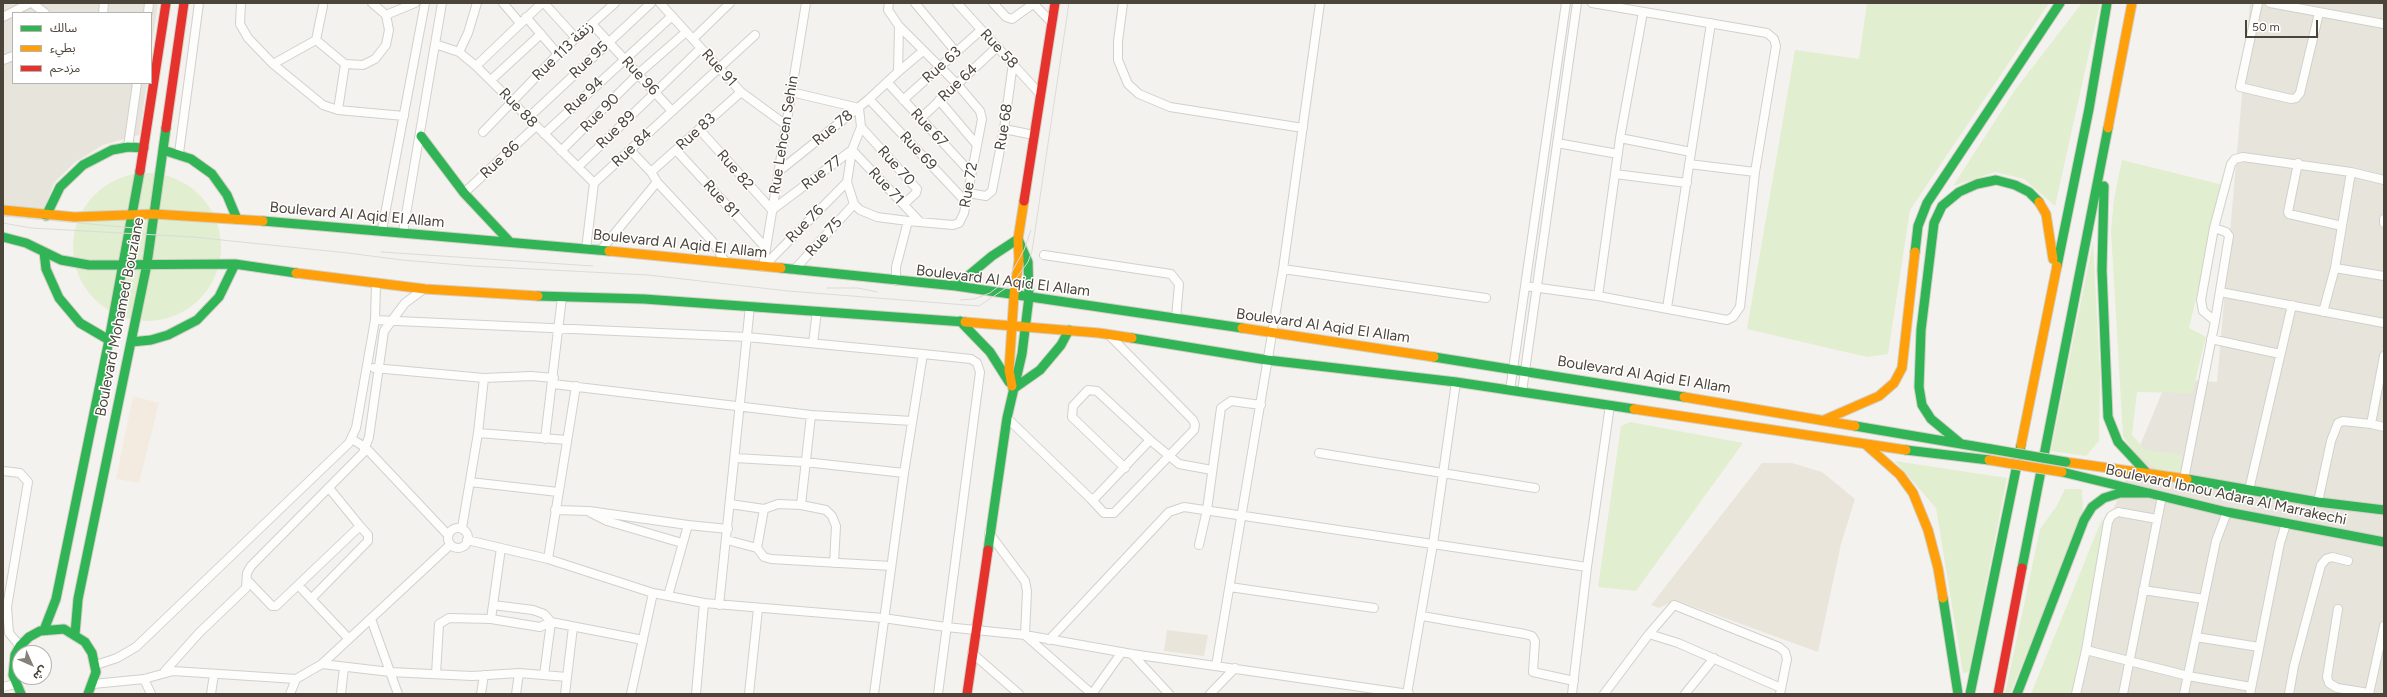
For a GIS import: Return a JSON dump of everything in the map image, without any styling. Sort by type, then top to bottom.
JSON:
[{"type":"main road","name":"Boulevard Mohamed Bouziane","points":[[44,630],[56,599],[109,340],[121,264],[144,148],[166,3]]},
{"type":"main road","name":"Boulevard Mohamed Bouziane","points":[[75,634],[77,604],[147,264],[184,3]]},
{"type":"main road","points":[[1013,389],[1009,370],[1014,295],[1019,260],[1018,239],[1055,3]]},
{"type":"main road","points":[[1824,420],[1879,396],[1894,383],[1902,368],[1918,226],[1927,203],[2060,3]]},
{"type":"main road","points":[[1970,694],[2089,109],[2107,3]]},
{"type":"main road","points":[[1998,694],[2132,3]]},
{"type":"main road","points":[[2110,118],[2103,193],[2102,263],[2108,417],[2112,431],[2118,442],[2146,472]]},
{"type":"main road","points":[[421,136],[464,193],[510,242]]},
{"type":"main road","points":[[46,216],[60,187],[75,171],[97,156],[128,147],[144,148]]},
{"type":"main road","points":[[163,150],[179,153],[202,166],[212,174],[227,195],[237,219]]},
{"type":"main road","points":[[1960,443],[1931,419],[1922,405],[1919,387],[1921,330],[1934,223],[1942,206],[1958,192],[1977,184],[1996,180],[2015,185],[2029,192],[2040,203],[2046,214],[2055,271]]},
{"type":"main road","name":"Boulevard Al Aqid El Allam","points":[[3,210],[46,216],[154,214],[382,230],[726,262],[896,281],[956,286],[1176,318],[1272,334],[1513,368],[1991,449]]},
{"type":"main road","points":[[3,237],[20,240],[44,252],[80,264],[235,264],[376,284],[426,289],[562,297],[644,299],[1069,330],[1267,360],[1456,382],[1866,444],[1900,475],[1913,494],[1928,530],[1938,568],[1958,694]]},
{"type":"main road","points":[[956,286],[986,260],[1018,239]]},
{"type":"main road","points":[[967,694],[989,533],[1007,418],[1022,354],[1026,326],[1029,297],[1028,262],[1018,239]]},
{"type":"main road","points":[[44,252],[46,269],[59,298],[80,323],[109,340]]},
{"type":"main road","points":[[131,342],[151,340],[168,335],[197,320],[219,298],[235,264]]},
{"type":"main road","points":[[960,321],[990,352],[1013,389]]},
{"type":"main road","points":[[1013,389],[1040,370],[1058,349],[1069,330]]},
{"type":"main road","name":"Boulevard Ibnou Adara Al Marrakechi","points":[[1866,444],[1989,460],[2062,472],[2226,512],[2384,542]]},
{"type":"main road","name":"Boulevard Ibnou Adara Al Marrakechi","points":[[1991,449],[2066,462],[2146,472],[2184,480],[2318,502],[2384,510]]},
{"type":"main road","points":[[2017,694],[2084,520],[2092,507],[2104,498],[2120,493],[2149,493]]},
{"type":"main road","points":[[21,645],[29,637],[44,630],[64,629],[75,634],[85,642],[92,653],[96,665],[94,684],[88,694]]},
{"type":"main road","points":[[16,685],[21,694]]},
{"type":"street","points":[[13,12],[31,3],[44,12]]},
{"type":"street","points":[[179,153],[199,3]]},
{"type":"street","points":[[316,40],[344,64],[363,65],[375,59],[380,54],[388,39],[386,15],[372,3]]},
{"type":"street","points":[[386,15],[415,3]]},
{"type":"street","points":[[382,230],[425,3]]},
{"type":"street","points":[[403,232],[421,136],[442,3]]},
{"type":"street","points":[[459,52],[468,34],[477,3]]},
{"type":"street","points":[[503,3],[541,34],[558,54]]},
{"type":"street","points":[[476,66],[523,20],[543,3],[575,37]]},
{"type":"street","name":"Rue 113 زنقة","points":[[483,132],[575,37],[615,3]]},
{"type":"street","name":"Rue 95","points":[[528,118],[651,3]]},
{"type":"street","name":"Rue 91","points":[[660,3],[741,92],[786,125]]},
{"type":"street","points":[[693,39],[730,3]]},
{"type":"street","name":"Rue Lehcen Sehin","points":[[763,267],[806,3]]},
{"type":"street","points":[[889,3],[888,10],[899,26],[939,68],[957,84]]},
{"type":"street","points":[[915,3],[956,52]]},
{"type":"street","name":"Rue 58","points":[[957,3],[1041,95]]},
{"type":"street","points":[[993,3],[1006,17],[1012,20],[1033,3],[1052,23]]},
{"type":"street","points":[[1123,3],[1118,41],[1118,60],[1128,84],[1139,94],[1170,108],[1303,128]]},
{"type":"street","points":[[1216,666],[1283,269],[1320,3]]},
{"type":"street","points":[[1510,390],[1566,3]]},
{"type":"street","points":[[1522,392],[1577,3]]},
{"type":"street","points":[[1525,286],[1598,296],[1727,320],[1737,313],[1755,172],[1776,46],[1774,39],[1767,33],[1592,3]]},
{"type":"street","points":[[2258,3],[2240,86],[2291,99],[2296,98],[2300,93],[2319,13]]},
{"type":"street","points":[[2270,3],[2384,24]]},
{"type":"street","points":[[242,4],[240,24],[244,32],[272,64],[323,104],[338,110],[404,116]]},
{"type":"street","points":[[272,64],[316,40],[324,4]]},
{"type":"street","points":[[3,17],[12,12]]},
{"type":"street","points":[[1598,296],[1620,138],[1643,12]]},
{"type":"street","name":"Rue 94","points":[[544,134],[672,16]]},
{"type":"street","points":[[1667,308],[1711,23]]},
{"type":"street","name":"Rue 96","points":[[592,24],[672,111]]},
{"type":"street","points":[[898,72],[899,26]]},
{"type":"street","name":"Rue 63","points":[[903,100],[981,30]]},
{"type":"street","name":"Rue 90","points":[[561,151],[638,74],[686,32]]},
{"type":"street","points":[[491,80],[541,34]]},
{"type":"street","name":"Rue 84","points":[[594,183],[756,35]]},
{"type":"street","name":"Rue 88","points":[[435,44],[459,52],[476,66],[594,183]]},
{"type":"street","name":"Rue 64","points":[[920,119],[997,46]]},
{"type":"street","name":"Rue 89","points":[[578,167],[701,48]]},
{"type":"street","name":"Rue 78","points":[[778,172],[859,108],[923,51]]},
{"type":"street","name":"Rue 68","points":[[968,193],[986,196],[992,191],[1004,130],[1013,63]]},
{"type":"street","points":[[338,110],[344,64]]},
{"type":"street","name":"Rue 67","points":[[887,82],[971,173]]},
{"type":"street","points":[[128,147],[137,84]]},
{"type":"street","name":"Rue 72","points":[[854,204],[867,214],[908,221],[954,225],[959,223],[964,213],[982,119],[977,105],[957,84]]},
{"type":"street","name":"Rue 83","points":[[651,172],[741,92]]},
{"type":"street","points":[[791,92],[859,108],[861,127],[852,150],[847,182],[854,204]]},
{"type":"street","name":"Rue 69","points":[[869,99],[966,202]]},
{"type":"street","points":[[939,100],[977,145]]},
{"type":"street","name":"Rue 86","points":[[464,193],[536,126]]},
{"type":"street","name":"Rue 70","points":[[861,127],[916,189],[916,193],[904,204]]},
{"type":"street","name":"Rue 82","points":[[699,129],[772,210]]},
{"type":"street","points":[[1004,130],[1034,135]]},
{"type":"street","points":[[1620,138],[1691,152]]},
{"type":"street","points":[[1557,143],[1618,154]]},
{"type":"street","points":[[630,150],[651,172],[656,184],[712,241],[726,262]]},
{"type":"street","name":"Rue 81","points":[[676,150],[766,248]]},
{"type":"street","name":"Rue 71","points":[[852,150],[920,222]]},
{"type":"street","name":"Rue 77","points":[[772,210],[852,150]]},
{"type":"street","points":[[2215,321],[2203,311],[2202,300],[2214,228],[2228,171],[2235,159],[2243,157],[2298,163],[2351,172],[2384,180]]},
{"type":"street","points":[[2298,163],[2288,212],[2289,214],[2342,226]]},
{"type":"street","points":[[1689,164],[1755,172]]},
{"type":"street","points":[[2323,312],[2335,268],[2351,172]]},
{"type":"street","points":[[1615,174],[1686,183]]},
{"type":"street","name":"Rue 76","points":[[763,267],[847,182]]},
{"type":"street","points":[[586,249],[594,183]]},
{"type":"street","points":[[601,250],[656,184]]},
{"type":"street","name":"Rue 75","points":[[794,270],[854,204]]},
{"type":"street","points":[[2384,219],[2384,224]]},
{"type":"street","points":[[896,281],[896,267],[908,221]]},
{"type":"street","points":[[2184,480],[2215,321],[2229,236],[2226,232],[2214,228]]},
{"type":"street","points":[[1044,255],[1171,274],[1179,284],[1176,318]]},
{"type":"street","points":[[2335,268],[2384,276]]},
{"type":"street","points":[[1283,269],[1486,298]]},
{"type":"street","points":[[96,665],[118,658],[136,647],[346,447],[352,439],[356,428],[375,320],[376,284]]},
{"type":"street","points":[[165,671],[199,633],[241,594],[248,582],[247,574],[251,566],[359,458],[366,448],[369,437],[377,368],[382,340],[389,322],[405,303],[426,289]]},
{"type":"street","points":[[2220,292],[2384,323]]},
{"type":"street","points":[[545,439],[554,381],[562,297]]},
{"type":"street","points":[[2249,490],[2292,305]]},
{"type":"street","points":[[719,605],[727,540],[750,306]]},
{"type":"street","points":[[813,343],[817,311]]},
{"type":"street","points":[[375,320],[389,322],[747,337],[971,359],[977,363],[980,372],[938,694]]},
{"type":"street","points":[[1007,418],[1104,513],[1114,513],[1194,430],[1193,420],[1108,335]]},
{"type":"street","points":[[2211,340],[2280,354]]},
{"type":"street","points":[[874,694],[883,618],[923,354]]},
{"type":"street","points":[[2371,424],[2384,356]]},
{"type":"street","points":[[367,367],[484,378],[531,376],[576,386],[740,408],[811,415],[912,421]]},
{"type":"street","points":[[462,528],[478,433],[484,378]]},
{"type":"street","points":[[467,540],[548,559],[653,592],[704,604],[883,618],[946,627],[1025,635],[1132,654],[1408,694],[1422,616],[1456,382]]},
{"type":"street","points":[[548,559],[566,440],[576,386]]},
{"type":"street","points":[[1125,468],[1072,417],[1073,406],[1088,390],[1097,391],[1168,457],[1187,467],[1212,470]]},
{"type":"street","points":[[1199,545],[1207,510],[1221,408],[1231,402],[1261,405]]},
{"type":"street","points":[[1572,694],[1587,567],[1610,405]]},
{"type":"street","points":[[801,504],[811,415]]},
{"type":"street","points":[[2318,502],[2331,441],[2338,423],[2343,421],[2384,427]]},
{"type":"street","points":[[478,433],[566,440]]},
{"type":"street","points":[[352,439],[366,448],[448,535],[450,544]]},
{"type":"street","points":[[1091,500],[1095,498],[1125,468],[1150,440]]},
{"type":"street","points":[[1319,453],[1536,488]]},
{"type":"street","points":[[735,458],[806,462],[904,473]]},
{"type":"street","points":[[3,471],[20,473],[28,482],[8,606],[7,627],[11,637],[19,645]]},
{"type":"street","points":[[470,482],[558,492]]},
{"type":"street","points":[[312,599],[368,542],[368,535],[329,488]]},
{"type":"street","points":[[2123,694],[2162,496]]},
{"type":"street","points":[[730,504],[764,509],[778,504],[801,504],[826,510],[832,516],[836,526],[834,563]]},
{"type":"street","points":[[1049,640],[1168,512],[1184,507],[1587,567]]},
{"type":"street","points":[[757,548],[764,509]]},
{"type":"street","points":[[555,510],[588,511],[728,529]]},
{"type":"street","points":[[588,511],[607,521],[682,543]]},
{"type":"street","points":[[2076,694],[2086,650],[2108,522],[2111,516],[2118,512],[2157,519]]},
{"type":"street","points":[[2184,694],[2216,541],[2226,512]]},
{"type":"street","points":[[2086,650],[2250,690],[2280,543],[2286,524]]},
{"type":"street","points":[[668,596],[688,525]]},
{"type":"street","points":[[248,582],[274,607],[299,586],[360,526]]},
{"type":"street","points":[[448,535],[453,528],[462,528],[467,533],[467,540],[460,547],[450,544]]},
{"type":"street","points":[[989,533],[1025,581],[1027,591],[1025,635]]},
{"type":"street","points":[[727,540],[757,548],[764,557],[771,559],[891,566]]},
{"type":"street","points":[[94,684],[144,679],[165,671],[296,679],[322,664],[450,544]]},
{"type":"street","points":[[491,619],[501,548]]},
{"type":"street","points":[[2289,694],[2294,666],[2321,565],[2326,559],[2332,558],[2348,560]]},
{"type":"street","points":[[3,576],[12,577]]},
{"type":"street","points":[[299,586],[349,639]]},
{"type":"street","points":[[1230,587],[1374,608]]},
{"type":"street","points":[[2143,590],[2204,599]]},
{"type":"street","points":[[631,694],[653,592]]},
{"type":"street","points":[[696,694],[704,604]]},
{"type":"street","points":[[493,605],[539,611],[551,622],[643,640]]},
{"type":"street","points":[[1604,694],[1649,634],[1674,606],[1779,647],[1785,652],[1787,659],[1781,691],[1714,658],[1649,634]]},
{"type":"street","points":[[749,694],[758,609]]},
{"type":"street","points":[[2338,609],[2327,677],[2328,683],[2337,688],[2369,693],[2384,626]]},
{"type":"street","points":[[1422,616],[1532,636],[1535,641],[1533,672],[1574,681]]},
{"type":"street","points":[[436,674],[439,624],[443,620],[449,618],[491,619],[540,627],[551,622]]},
{"type":"street","points":[[371,619],[398,694]]},
{"type":"street","points":[[544,675],[551,622]]},
{"type":"street","points":[[565,694],[573,627]]},
{"type":"street","points":[[1025,635],[1092,694],[1122,652]]},
{"type":"street","points":[[2196,637],[2259,647]]},
{"type":"street","points":[[972,653],[1019,694]]},
{"type":"street","points":[[1132,654],[1169,694]]},
{"type":"street","points":[[1685,694],[1714,658]]},
{"type":"street","points":[[322,664],[390,672],[484,675],[519,673],[567,677]]},
{"type":"street","points":[[341,694],[344,667]]},
{"type":"street","points":[[1210,694],[1235,668]]},
{"type":"street","points":[[516,694],[519,673]]},
{"type":"street","points":[[211,694],[214,674]]},
{"type":"street","points":[[482,694],[484,675]]},
{"type":"street","points":[[144,679],[151,694]]},
{"type":"street","points":[[290,694],[296,679]]},
{"type":"shaded area","points":[[3,3],[158,3],[152,44],[152,12],[12,12],[12,84],[147,84],[139,135],[103,145],[74,163],[54,183],[43,212],[3,207]]},
{"type":"shaded area","points":[[2250,3],[2384,3],[2384,694],[2073,694],[2109,520],[2168,378],[2217,382]]},
{"type":"shaded area","points":[[133,396],[159,403],[139,483],[116,479]]},
{"type":"shaded area","points":[[1762,463],[1792,463],[1822,472],[1855,499],[1841,544],[1818,652],[1675,600],[1659,608],[1651,605]]},
{"type":"shaded area","points":[[1167,630],[1208,635],[1204,656],[1164,651]]},
{"type":"green space","points":[[1867,3],[2049,3],[1910,210],[1888,354],[1867,357],[1747,329],[1795,50],[1859,59]]},
{"type":"green space","points":[[2082,3],[2100,3],[2055,206],[2024,179],[1995,172],[1953,186],[2015,90]]},
{"type":"green space","points":[[2122,160],[2223,185],[2189,328],[2206,337],[2192,393],[2137,392],[2132,435],[2145,450],[2183,455],[2179,474],[2158,470],[2133,451],[2123,436],[2111,231],[2114,199]]},
{"type":"green space","points":[[140,173],[154,173],[168,176],[182,182],[194,190],[204,200],[212,212],[218,226],[221,247],[218,268],[212,282],[204,294],[194,304],[182,312],[168,318],[154,321],[140,321],[126,318],[112,312],[100,304],[90,294],[82,282],[76,268],[73,254],[73,240],[76,226],[82,212],[90,200],[100,190],[112,182],[126,176]]},
{"type":"green space","points":[[2093,242],[2100,375],[2099,441],[2086,456],[2051,451]]},
{"type":"green space","points":[[1630,422],[1743,443],[1636,591],[1598,587],[1621,426]]},
{"type":"green space","points":[[1895,461],[2007,478],[1969,672],[1963,673],[1936,508]]},
{"type":"green space","points":[[2065,489],[2082,489],[2083,514],[2010,694],[2005,694],[2040,529],[2056,507]]},
{"type":"green space","points":[[2102,519],[2105,533],[2072,694],[2031,694]]},
{"type":"tram line","points":[[3,223],[31,228],[193,237],[402,260],[473,266],[648,275],[788,291],[979,306],[1012,284],[1028,262],[1032,251],[1069,3]]},
{"type":"tram line","points":[[3,216],[134,228]]},
{"type":"tram line","points":[[960,300],[974,299],[990,293],[1008,279],[1024,250],[1031,230]]},
{"type":"tram line","points":[[381,252],[593,266]]},
{"type":"tram line","points":[[827,288],[858,288],[877,292]]},
{"type":"traffic: fast","points":[[1915,252],[1918,226],[1927,203],[2060,3]]},
{"type":"traffic: fast","points":[[2057,266],[2089,109],[2107,3]]},
{"type":"traffic: fast","points":[[75,634],[78,599],[147,264],[166,128]]},
{"type":"traffic: fast","points":[[2022,568],[2108,128]]},
{"type":"traffic: fast","points":[[421,136],[464,193],[510,242]]},
{"type":"traffic: fast","points":[[46,216],[60,187],[83,165],[112,150],[128,147],[144,148]]},
{"type":"traffic: fast","points":[[163,150],[191,159],[212,174],[227,195],[237,219]]},
{"type":"traffic: fast","points":[[44,630],[56,599],[109,340],[140,171]]},
{"type":"traffic: fast","points":[[1960,443],[1931,419],[1922,405],[1919,387],[1921,330],[1934,223],[1942,206],[1959,192],[1977,184],[1996,180],[2015,185],[2029,192],[2039,202]]},
{"type":"traffic: fast","points":[[2104,186],[2102,270],[2108,417],[2118,442],[2146,472]]},
{"type":"traffic: fast","points":[[263,221],[609,251]]},
{"type":"traffic: fast","points":[[3,237],[26,243],[61,260],[89,265],[235,264],[296,273]]},
{"type":"traffic: fast","points":[[956,286],[992,256],[1018,239]]},
{"type":"traffic: fast","points":[[988,550],[1007,418],[1022,354],[1029,297],[1028,262],[1018,239]]},
{"type":"traffic: fast","points":[[44,252],[46,269],[59,298],[80,323],[109,340]]},
{"type":"traffic: fast","points":[[131,342],[151,340],[168,335],[197,320],[219,297],[235,264]]},
{"type":"traffic: fast","points":[[781,268],[956,286],[1242,328]]},
{"type":"traffic: fast","points":[[538,296],[644,299],[965,322]]},
{"type":"traffic: fast","points":[[960,321],[990,352],[1009,382]]},
{"type":"traffic: fast","points":[[1013,389],[1040,370],[1061,345],[1069,330]]},
{"type":"traffic: fast","points":[[1132,338],[1267,360],[1456,382],[1634,409]]},
{"type":"traffic: fast","points":[[1434,357],[1684,397]]},
{"type":"traffic: fast","points":[[1855,426],[1991,449]]},
{"type":"traffic: fast","points":[[1970,694],[2021,445]]},
{"type":"traffic: fast","points":[[1991,449],[2066,462]]},
{"type":"traffic: fast","points":[[1906,450],[1989,460]]},
{"type":"traffic: fast","points":[[2062,472],[2227,512],[2384,542]]},
{"type":"traffic: fast","points":[[2187,479],[2318,502],[2384,510]]},
{"type":"traffic: fast","points":[[2017,694],[2084,520],[2092,507],[2104,498],[2120,493],[2149,493]]},
{"type":"traffic: fast","points":[[1943,598],[1958,694]]},
{"type":"traffic: fast","points":[[21,694],[13,675],[15,655],[20,646],[29,637],[40,631],[64,629],[85,642],[92,653],[96,672],[88,694]]},
{"type":"traffic: slow","points":[[2108,128],[2132,3]]},
{"type":"traffic: slow","points":[[1012,386],[1009,370],[1014,295],[1019,260],[1018,239],[1024,201]]},
{"type":"traffic: slow","points":[[2039,202],[2046,214],[2053,259]]},
{"type":"traffic: slow","points":[[3,210],[74,217],[154,214],[263,221]]},
{"type":"traffic: slow","points":[[609,251],[781,268]]},
{"type":"traffic: slow","points":[[1824,420],[1879,396],[1894,383],[1902,368],[1915,252]]},
{"type":"traffic: slow","points":[[2021,445],[2057,266]]},
{"type":"traffic: slow","points":[[296,273],[425,289],[538,296]]},
{"type":"traffic: slow","points":[[965,322],[1099,333],[1132,338]]},
{"type":"traffic: slow","points":[[1242,328],[1434,357]]},
{"type":"traffic: slow","points":[[1684,397],[1855,426]]},
{"type":"traffic: slow","points":[[1634,409],[1906,450]]},
{"type":"traffic: slow","points":[[1865,444],[1900,475],[1913,493],[1928,530],[1938,568],[1943,598]]},
{"type":"traffic: slow","points":[[1989,460],[2062,472]]},
{"type":"traffic: slow","points":[[2066,462],[2187,479]]},
{"type":"traffic: jam","points":[[140,171],[166,3]]},
{"type":"traffic: jam","points":[[166,128],[184,3]]},
{"type":"traffic: jam","points":[[1024,201],[1055,3]]},
{"type":"traffic: jam","points":[[967,694],[988,550]]},
{"type":"traffic: jam","points":[[1998,694],[2022,568]]}]
